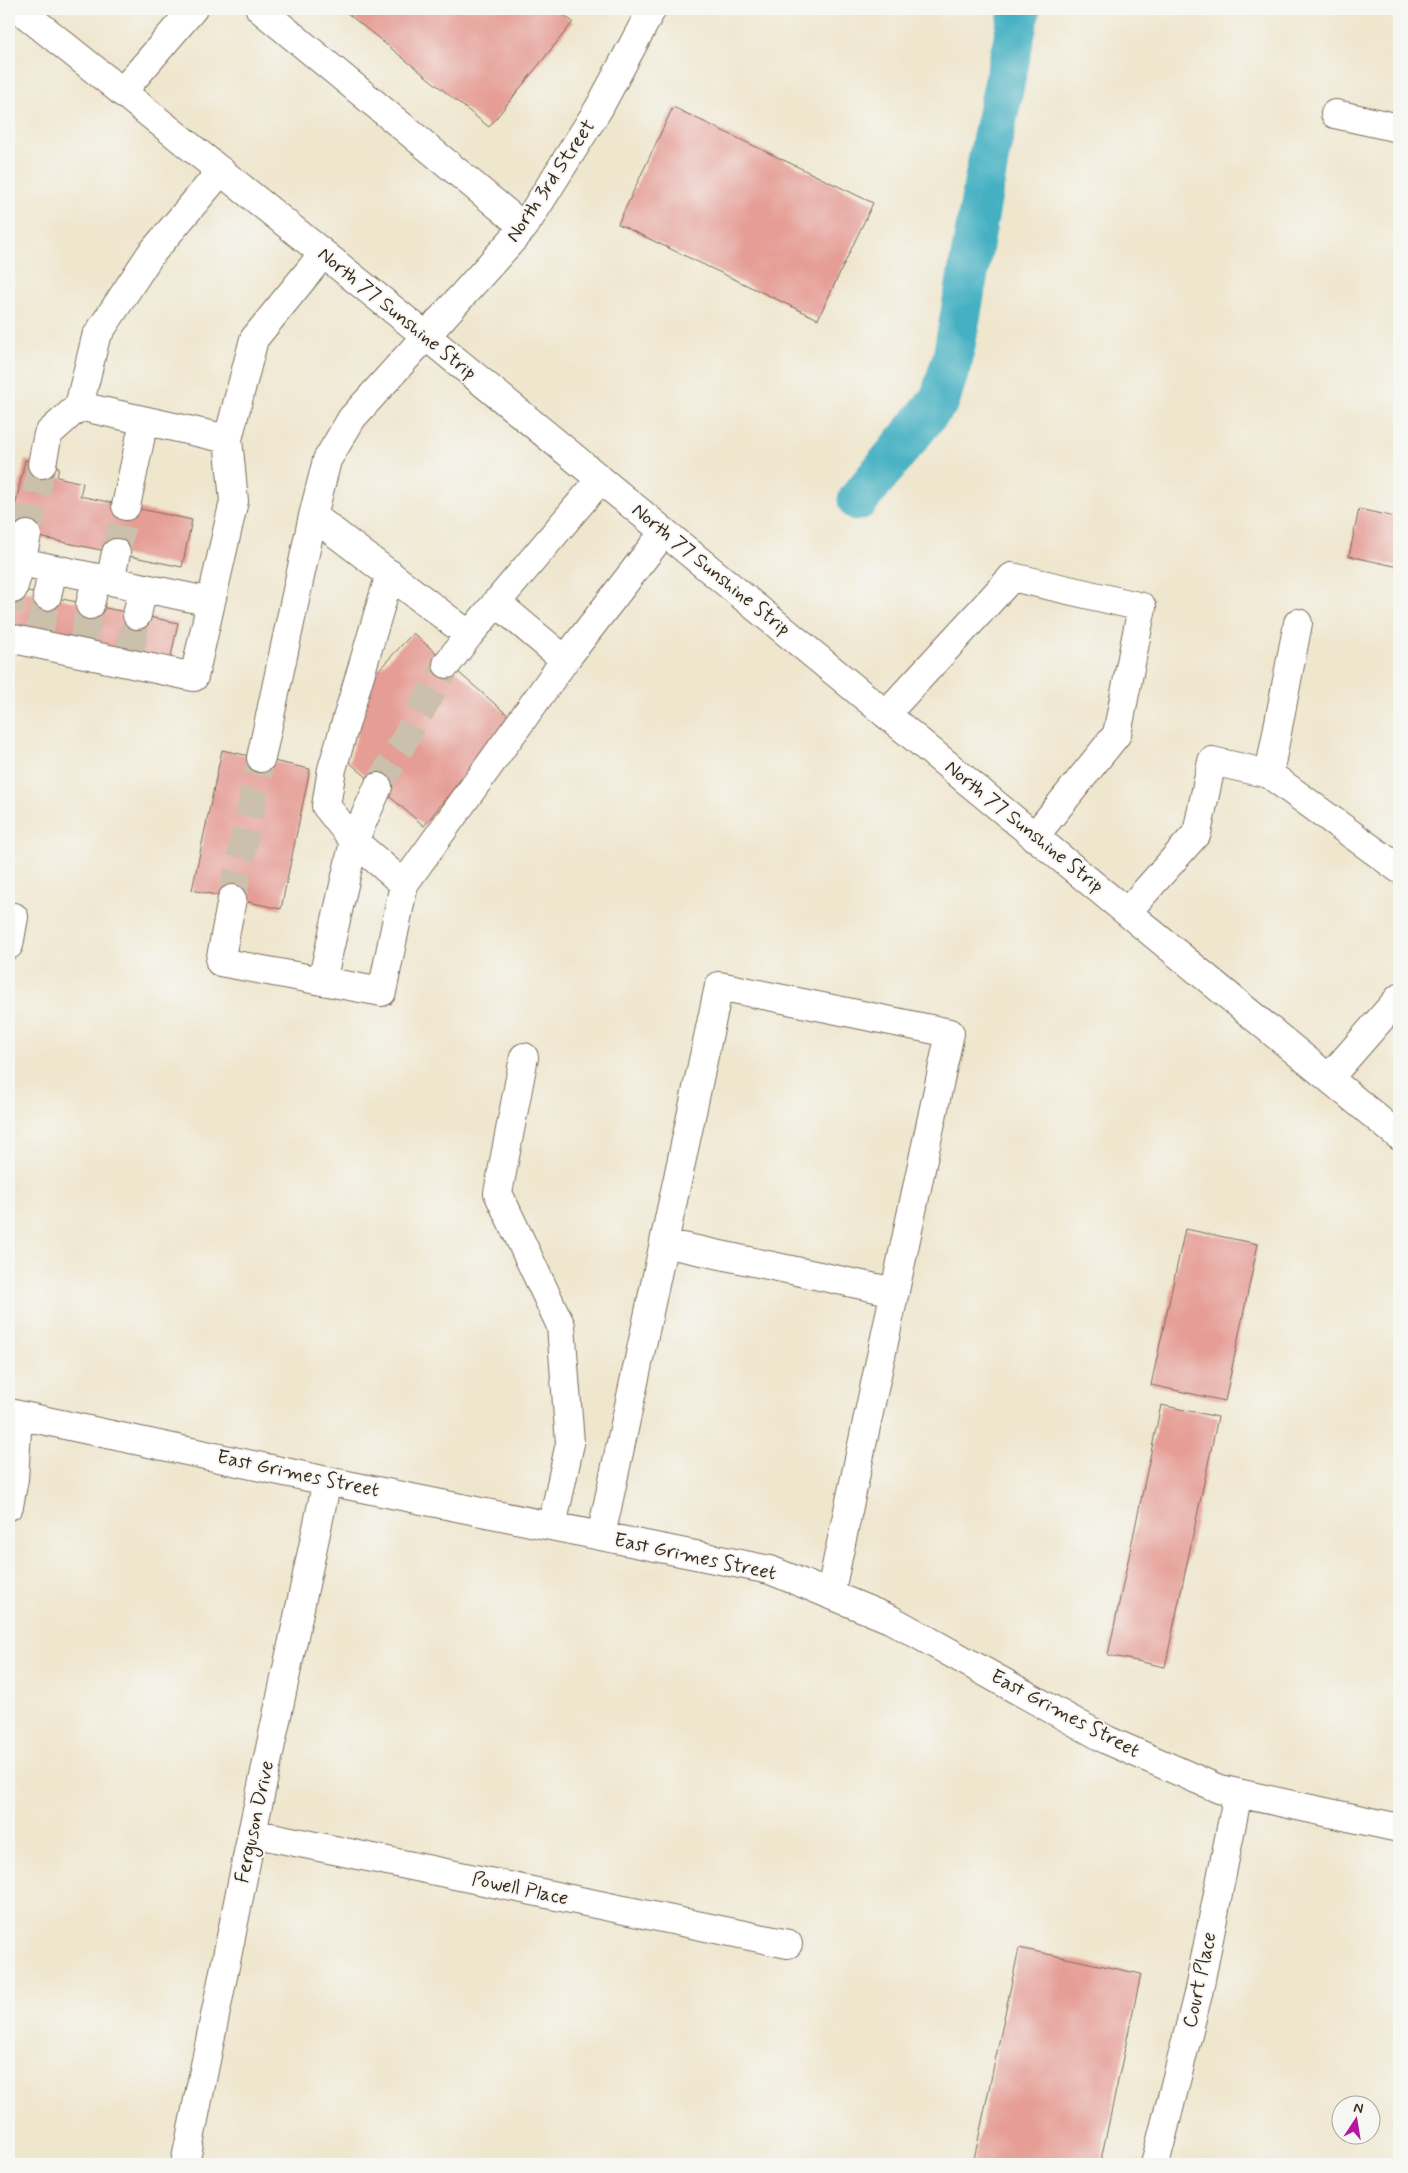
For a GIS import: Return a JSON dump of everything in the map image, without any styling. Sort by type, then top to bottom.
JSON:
[{"type":"street","name":"North 77 Sunshine Strip","points":[[19,9],[426,336],[1399,1136]]},
{"type":"street","points":[[122,92],[192,9]]},
{"type":"street","points":[[260,9],[524,228]]},
{"type":"street","name":"North 3rd Street","points":[[261,758],[313,516],[327,460],[352,418],[524,228],[599,108],[652,9]]},
{"type":"street","points":[[1335,114],[1399,128]]},
{"type":"street","points":[[42,464],[48,434],[79,406],[96,337],[150,255],[220,171]]},
{"type":"street","points":[[9,638],[38,639],[82,648],[129,658],[194,677],[234,501],[228,439],[254,339],[323,254]]},
{"type":"street","points":[[79,406],[228,439]]},
{"type":"street","points":[[126,506],[144,421]]},
{"type":"street","points":[[447,664],[496,602],[600,480]]},
{"type":"street","points":[[313,516],[469,635]]},
{"type":"street","points":[[232,898],[220,962],[382,992],[404,884],[565,660],[664,532]]},
{"type":"street","points":[[13,589],[27,535]]},
{"type":"street","points":[[90,605],[116,553]]},
{"type":"street","points":[[21,562],[211,602]]},
{"type":"street","points":[[47,596],[53,569]]},
{"type":"street","points":[[390,574],[332,769],[326,806],[354,841],[404,884]]},
{"type":"street","points":[[886,714],[1012,578],[1142,606],[1117,734],[1034,836]]},
{"type":"street","points":[[138,615],[143,588]]},
{"type":"street","points":[[496,602],[565,660]]},
{"type":"street","points":[[1269,774],[1298,623]]},
{"type":"street","points":[[1127,912],[1197,833],[1212,761],[1269,774],[1399,868]]},
{"type":"street","points":[[322,981],[354,841],[378,787]]},
{"type":"street","points":[[9,945],[14,917]]},
{"type":"street","points":[[601,1536],[719,986],[950,1033],[830,1595]]},
{"type":"street","points":[[1329,1078],[1399,998]]},
{"type":"street","points":[[524,1057],[498,1193],[561,1326],[570,1443],[552,1526]]},
{"type":"street","points":[[664,1243],[895,1292]]},
{"type":"street","points":[[9,1506],[14,1479],[13,1414]]},
{"type":"street","name":"East Grimes Street","points":[[13,1414],[327,1481],[770,1570],[890,1619],[1107,1740],[1219,1789],[1399,1828]]},
{"type":"street","name":"Ferguson Drive","points":[[185,2164],[252,1834],[327,1481]]},
{"type":"street","name":"Court Place","points":[[1155,2164],[1198,1994],[1238,1793]]},
{"type":"street","name":"Powell Place","points":[[252,1834],[788,1944]]},
{"type":"building","points":[[342,9],[556,9],[573,22],[489,127]]},
{"type":"building","points":[[673,107],[873,203],[818,319],[618,224]]},
{"type":"building","points":[[25,460],[59,467],[57,477],[83,483],[80,496],[192,520],[182,567],[10,531]]},
{"type":"building","points":[[1359,509],[1399,518],[1399,567],[1349,556]]},
{"type":"building","points":[[9,588],[178,623],[170,661],[9,628]]},
{"type":"building","points":[[413,633],[510,717],[424,826],[349,762],[375,674]]},
{"type":"building","points":[[222,750],[310,769],[281,909],[192,890]]},
{"type":"building","points":[[1185,1229],[1258,1244],[1225,1401],[1151,1385]]},
{"type":"building","points":[[1161,1405],[1218,1417],[1165,1667],[1108,1655]]},
{"type":"building","points":[[1019,1948],[1141,1974],[1100,2164],[973,2164]]},
{"type":"waterway","points":[[858,500],[940,399],[953,357],[989,156],[1020,9]]},
{"type":"tunnel","points":[[27,535],[42,464]]},
{"type":"tunnel","points":[[116,553],[126,506]]},
{"type":"tunnel","points":[[9,611],[13,589]]},
{"type":"tunnel","points":[[39,634],[47,596]]},
{"type":"tunnel","points":[[83,643],[90,605]]},
{"type":"tunnel","points":[[130,653],[137,615]]},
{"type":"tunnel","points":[[378,787],[447,664]]},
{"type":"tunnel","points":[[232,899],[261,758]]}]
